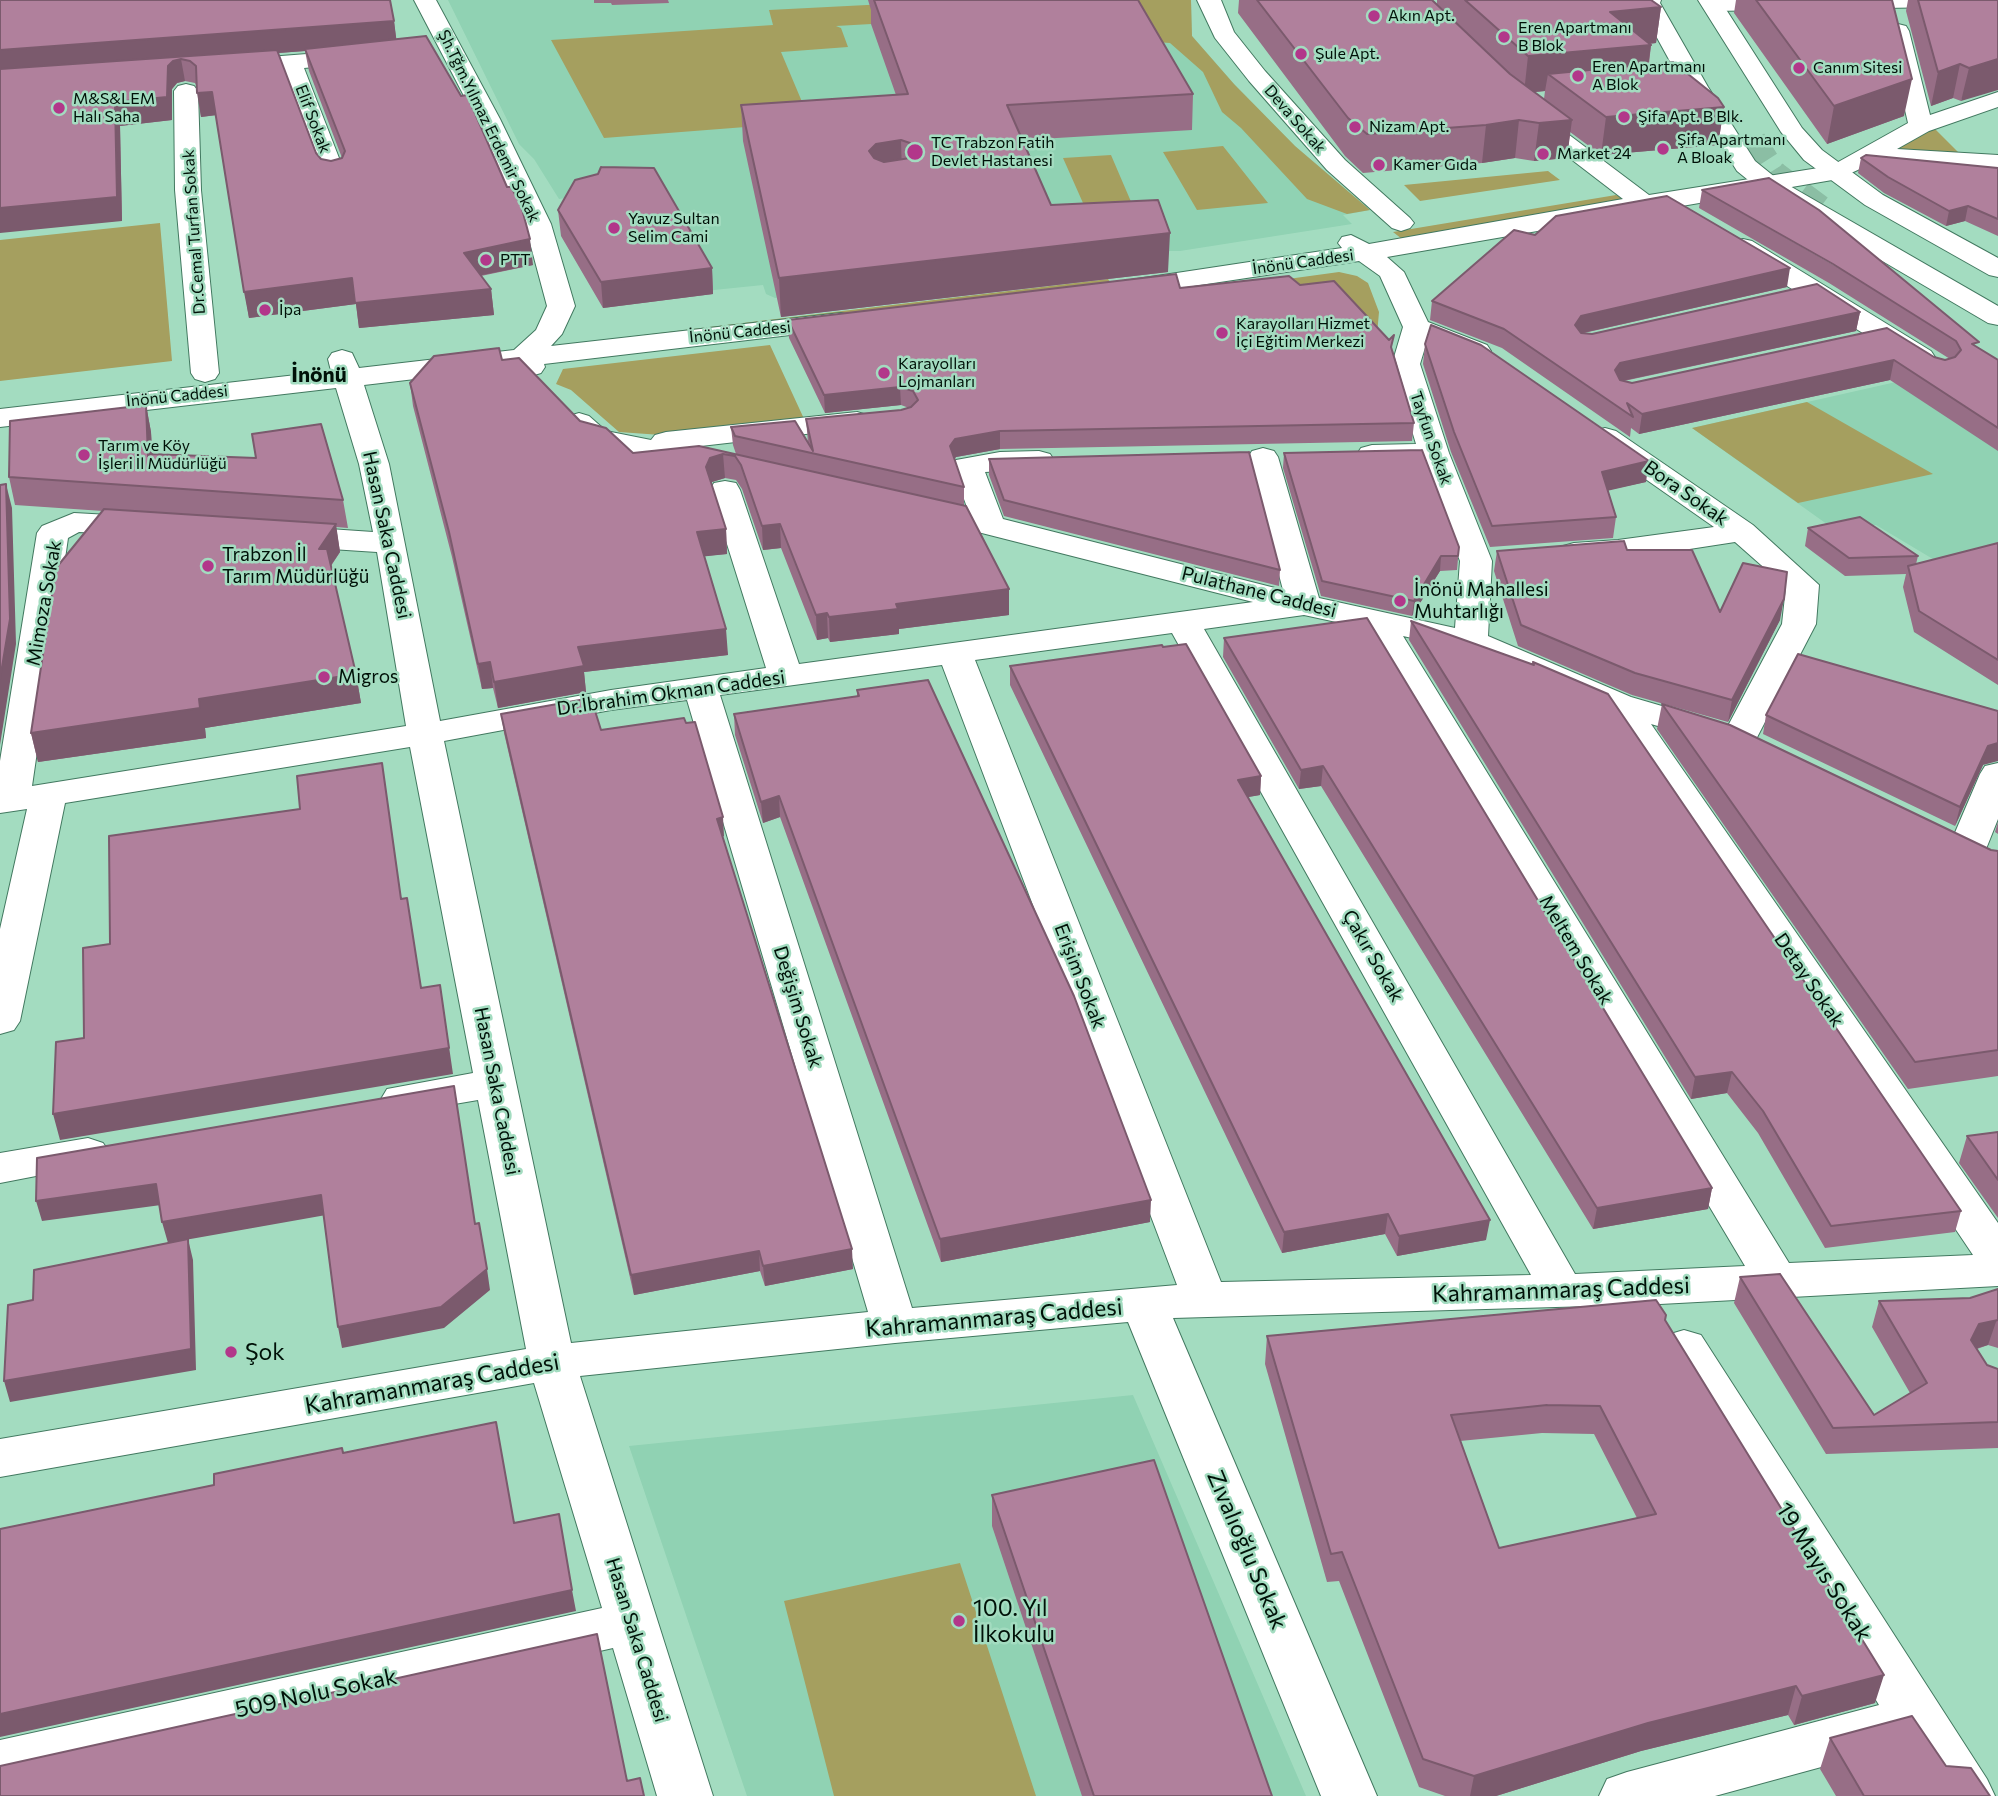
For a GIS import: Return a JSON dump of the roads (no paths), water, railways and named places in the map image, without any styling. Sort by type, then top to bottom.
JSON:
[{"type":"street","name":"Şh.Tğm.Yılmaz Erdemir Sokak","points":[[425,0],[538,224],[561,306],[537,344]]},
{"type":"street","points":[[1650,0],[1649,3],[1696,87],[1758,148]]},
{"type":"street","points":[[1665,0],[1758,148]]},
{"type":"street","points":[[1706,1],[1793,132],[1813,155],[1874,200],[1998,269]]},
{"type":"street","points":[[1998,1],[1706,1],[1693,11],[1758,148],[1768,183],[1998,317]]},
{"type":"street","points":[[1889,1],[1928,124],[1960,140],[1987,161]]},
{"type":"street","points":[[1211,3],[1239,4]]},
{"type":"street","name":"Deva Sokak","points":[[1211,3],[1223,33],[1257,76],[1336,165],[1401,223]]},
{"type":"street","points":[[424,50],[451,48]]},
{"type":"street","points":[[213,68],[384,54]]},
{"type":"street","name":"Elif Sokak","points":[[290,63],[334,176]]},
{"type":"street","name":"Dr.Cemal Turfan Sokak","points":[[185,77],[188,190],[205,373]]},
{"type":"street","points":[[1667,90],[1696,87]]},
{"type":"street","points":[[1865,155],[1928,124],[1998,99]]},
{"type":"street","points":[[1543,101],[1516,104],[1621,188],[1700,222]]},
{"type":"street","name":"İnönü Caddesi","points":[[1758,148],[1813,155],[1865,155],[1838,172],[1363,253],[1116,279],[1338,234],[1621,188],[1758,148]]},
{"type":"street","points":[[1865,155],[1987,161]]},
{"type":"street","points":[[1947,158],[1998,181]]},
{"type":"street","points":[[1998,290],[1833,207],[1998,303]]},
{"type":"street","points":[[1338,234],[1391,272],[1417,327],[1490,356],[1501,364]]},
{"type":"street","points":[[1723,236],[1818,291],[1940,368]]},
{"type":"street","points":[[1781,299],[1818,291]]},
{"type":"street","name":"İnönü Caddesi","points":[[0,418],[345,368],[864,308]]},
{"type":"street","name":"Tayfun Sokak","points":[[1417,327],[1406,364],[1434,453],[1489,560],[1471,641]]},
{"type":"street","points":[[1849,342],[1886,335]]},
{"type":"street","points":[[537,344],[536,378],[595,437],[734,479],[786,676]]},
{"type":"street","name":"İnönü Caddesi","points":[[0,397],[205,373],[345,368]]},
{"type":"street","name":"Hasan Saka Caddesi","points":[[345,368],[374,464],[391,543],[425,734],[552,1362],[685,1796]]},
{"type":"street","points":[[626,445],[887,418]]},
{"type":"street","name":"Bora Sokak","points":[[1579,419],[1742,532],[1803,585],[1799,624],[1751,745]]},
{"type":"street","points":[[1342,455],[1434,453]]},
{"type":"street","points":[[1263,457],[1304,605]]},
{"type":"street","points":[[989,524],[967,466],[1000,461],[1070,460]]},
{"type":"street","name":"Pulathane Caddesi","points":[[893,502],[1304,605],[1471,641],[1619,704],[1751,745]]},
{"type":"street","name":"Mimoza Sokak","points":[[20,799],[52,533],[74,522],[170,527]]},
{"type":"street","points":[[1541,556],[1618,550],[1742,532]]},
{"type":"street","points":[[253,534],[391,543]]},
{"type":"street","name":"Dr.İbrahim Okman Caddesi","points":[[20,799],[425,734],[611,700],[1304,605]]},
{"type":"street","name":"Meltem Sokak","points":[[1376,620],[1776,1280]]},
{"type":"street","name":"Çakır Sokak","points":[[1183,622],[1562,1290]]},
{"type":"street","name":"Erişim Sokak","points":[[955,653],[1205,1299]]},
{"type":"street","name":"Değişim Sokak","points":[[701,687],[895,1326]]},
{"type":"street","name":"Detay Sokak","points":[[1619,704],[1998,1257]]},
{"type":"street","points":[[1970,851],[1998,774]]},
{"type":"street","points":[[0,1021],[20,799]]},
{"type":"street","points":[[358,1107],[496,1083]]},
{"type":"street","points":[[0,1168],[124,1147]]},
{"type":"street","name":"Kahramanmaraş Caddesi","points":[[0,1458],[552,1362],[895,1326],[1205,1299],[1660,1288],[1998,1270]]},
{"type":"street","name":"Zıvalıoğlu Sokak","points":[[1144,1304],[1349,1796]]},
{"type":"street","name":"19 Mayıs Sokak","points":[[1684,1347],[1967,1796]]},
{"type":"street","name":"509 Nolu Sokak","points":[[0,1763],[632,1623]]},
{"type":"street","points":[[1627,1796],[1916,1718]]},
{"type":"tunnel","points":[[1754,140],[1775,173],[1823,209]]},
{"type":"place","name":"Akın Apt.","points":[[1374,16]]},
{"type":"place","name":"Eren Apartmanı B Blok","points":[[1504,37]]},
{"type":"place","name":"Şule Apt.","points":[[1301,54]]},
{"type":"place","name":"Canım Sitesi","points":[[1799,68]]},
{"type":"place","name":"Eren Apartmanı A Blok","points":[[1578,76]]},
{"type":"place","name":"M&S&LEM Halı Saha","points":[[59,108]]},
{"type":"place","name":"Şifa Apt. B Blk.","points":[[1624,117]]},
{"type":"place","name":"Nizam Apt.","points":[[1355,127]]},
{"type":"place","name":"Şifa Apartmanı A Bloak","points":[[1663,149]]},
{"type":"place","name":"TC Trabzon Fatih Devlet Hastanesi","points":[[915,152]]},
{"type":"place","name":"Market 24","points":[[1543,154]]},
{"type":"place","name":"Kamer Gıda","points":[[1379,165]]},
{"type":"place","name":"Yavuz Sultan Selim Cami","points":[[614,228]]},
{"type":"place","name":"PTT","points":[[486,260]]},
{"type":"place","name":"İpa","points":[[265,310]]},
{"type":"place","name":"Karayolları Hizmet İçi Eğitim Merkezi","points":[[1222,333]]},
{"type":"place","name":"Karayolları Lojmanları","points":[[884,373]]},
{"type":"place","name":"Tarım ve Köy İşleri İl Müdürlüğü","points":[[84,455]]},
{"type":"place","name":"Trabzon İl Tarım Müdürlüğü","points":[[208,566]]},
{"type":"place","name":"İnönü Mahallesi Muhtarlığı","points":[[1400,601]]},
{"type":"place","name":"Migros","points":[[324,677]]},
{"type":"place","name":"Şok","points":[[231,1352]]},
{"type":"place","name":"100. Yıl İlkokulu","points":[[959,1621]]},
{"type":"district","name":"İnönü","points":[[319,375]]}]
